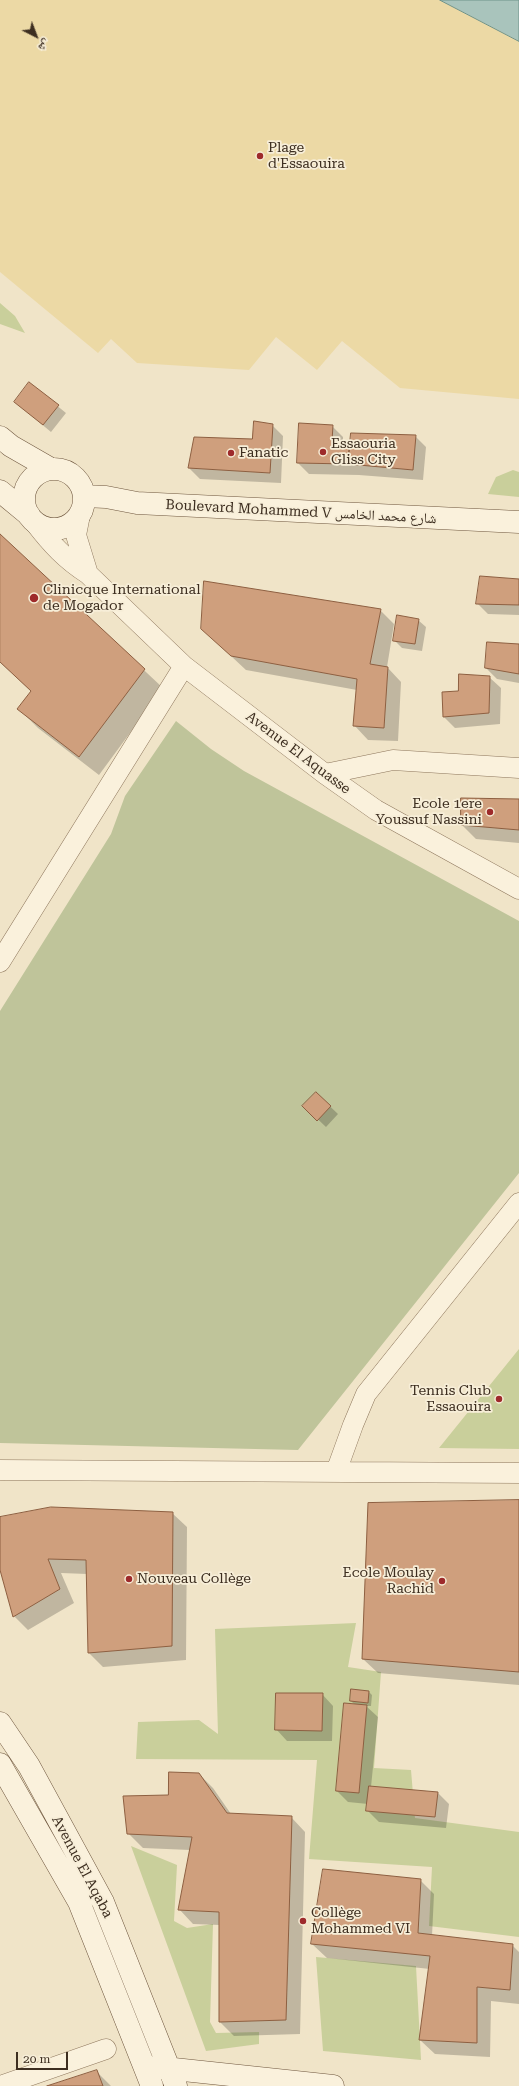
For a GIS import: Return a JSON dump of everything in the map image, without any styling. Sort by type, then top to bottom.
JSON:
[{"type":"street","points":[[0,437],[11,446],[51,469],[69,473],[77,479],[82,506],[76,535],[94,580]]},
{"type":"street","points":[[51,469],[33,477],[27,486],[24,496],[25,506],[32,519],[53,546],[70,563],[94,580]]},
{"type":"street","points":[[0,491],[44,528],[55,529],[64,527],[74,522],[82,506]]},
{"type":"street","name":"Boulevard Mohammed V شارع محمد الخامس","points":[[82,506],[106,497],[152,504],[519,522]]},
{"type":"street","name":"Avenue El Aquasse","points":[[94,580],[184,666],[325,774],[376,810],[519,889]]},
{"type":"street","points":[[0,962],[184,666]]},
{"type":"street","points":[[325,774],[392,760],[519,768]]},
{"type":"street","points":[[336,1472],[366,1394],[388,1364],[519,1203]]},
{"type":"street","points":[[0,1470],[519,1473]]},
{"type":"street","name":"Avenue El Aqaba","points":[[0,1723],[29,1766],[103,1902],[172,2077]]},
{"type":"street","points":[[3,1774],[29,1766]]},
{"type":"street","name":"Avenue El Aqaba","points":[[3,1774],[79,1902],[152,2086]]},
{"type":"street","points":[[0,2086],[106,2049]]},
{"type":"street","points":[[144,2066],[172,2077],[333,2086]]},
{"type":"green space","points":[[0,303],[15,316],[25,333],[0,324]]},
{"type":"green space","points":[[513,470],[519,472],[519,497],[488,494],[496,477]]},
{"type":"green space","points":[[176,721],[211,749],[244,771],[519,921],[519,1173],[298,1450],[0,1443],[0,1011],[111,834],[125,796]]},
{"type":"green space","name":"Tennis Club Essaouira","points":[[519,1349],[519,1449],[439,1448]]},
{"type":"green space","points":[[356,1623],[348,1667],[381,1672],[374,1768],[411,1770],[415,1818],[519,1832],[519,1937],[429,1926],[432,1867],[309,1859],[317,1760],[136,1759],[138,1722],[199,1720],[218,1734],[215,1629]]},
{"type":"green space","points":[[131,1846],[177,1865],[174,1921],[187,1928],[213,1924],[210,2022],[216,2033],[259,2032],[259,2044],[206,2051]]},
{"type":"green space","points":[[316,1957],[416,1966],[421,2060],[323,2051]]},
{"type":"sand","name":"Plage d'Essaouira","points":[[0,0],[440,0],[519,41],[519,399],[400,388],[342,341],[317,370],[276,337],[249,370],[137,363],[111,339],[98,353],[0,272]]},
{"type":"water","points":[[440,0],[519,0],[519,41]]},
{"type":"building","points":[[29,382],[59,405],[43,425],[14,402]]},
{"type":"building","name":"Fanatic","points":[[254,421],[273,424],[270,473],[188,468],[194,437],[252,439]]},
{"type":"building","name":"Essaouria Gliss City","points":[[299,423],[333,425],[332,441],[350,442],[348,464],[297,463]]},
{"type":"building","points":[[351,433],[416,435],[413,470],[348,464]]},
{"type":"building","name":"Clinicque International de Mogador","points":[[0,534],[145,669],[79,757],[17,709],[31,691],[0,662]]},
{"type":"building","points":[[480,576],[519,579],[519,605],[476,604]]},
{"type":"building","points":[[204,581],[381,609],[370,664],[388,667],[384,728],[353,726],[357,679],[231,656],[201,629]]},
{"type":"building","points":[[397,615],[419,619],[415,644],[393,641]]},
{"type":"building","points":[[487,642],[519,644],[519,674],[485,668]]},
{"type":"building","points":[[459,674],[490,676],[489,713],[443,717],[442,692],[458,691]]},
{"type":"building","name":"Ecole 1ere Youssuf Nassini","points":[[461,798],[519,799],[519,830],[461,825]]},
{"type":"building","points":[[316,1092],[331,1106],[317,1121],[302,1106]]},
{"type":"building","name":"Ecole Moulay Rachid","points":[[519,1500],[519,1672],[362,1659],[368,1503]]},
{"type":"building","name":"Nouveau Collège","points":[[51,1507],[173,1512],[172,1646],[88,1653],[86,1560],[48,1559],[60,1589],[13,1617],[0,1570],[0,1517]]},
{"type":"building","points":[[351,1689],[369,1691],[368,1703],[350,1701]]},
{"type":"building","points":[[276,1693],[323,1693],[322,1731],[275,1730]]},
{"type":"building","points":[[344,1703],[367,1705],[359,1793],[336,1791]]},
{"type":"building","points":[[169,1772],[199,1773],[227,1813],[292,1816],[286,2020],[219,2022],[219,1912],[178,1910],[192,1837],[127,1834],[123,1796],[168,1795]]},
{"type":"building","points":[[369,1786],[438,1792],[435,1817],[366,1811]]},
{"type":"building","points":[[323,1869],[421,1879],[418,1933],[513,1944],[510,1990],[477,1987],[477,2043],[419,2040],[430,1956],[311,1944]]},
{"type":"building","points":[[97,2070],[103,2086],[47,2086]]},
{"type":"place","name":"Plage d'Essaouira","points":[[260,156]]},
{"type":"place","name":"Essaouria Gliss City","points":[[323,452]]},
{"type":"place","name":"Fanatic","points":[[231,453]]},
{"type":"place","name":"Clinicque International de Mogador","points":[[34,598]]},
{"type":"place","name":"Ecole 1ere Youssuf Nassini","points":[[490,812]]},
{"type":"place","name":"Tennis Club Essaouira","points":[[499,1399]]},
{"type":"place","name":"Nouveau Collège","points":[[129,1579]]},
{"type":"place","name":"Ecole Moulay Rachid","points":[[442,1581]]},
{"type":"place","name":"Collège Mohammed VI","points":[[303,1921]]}]
